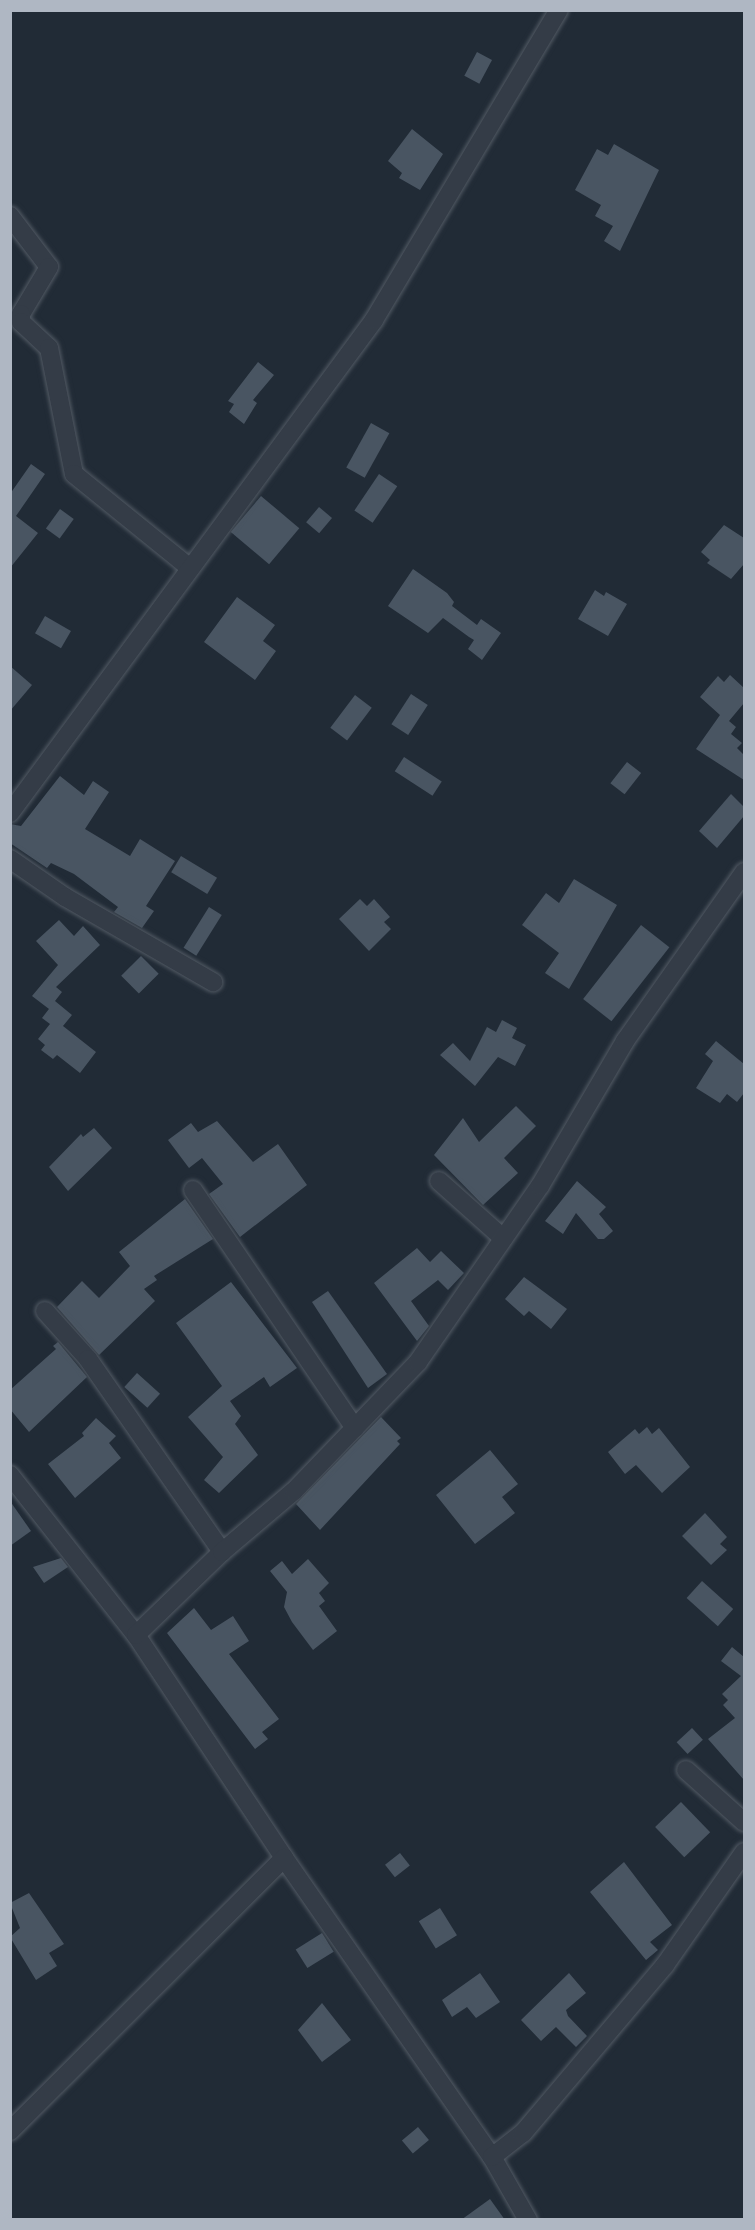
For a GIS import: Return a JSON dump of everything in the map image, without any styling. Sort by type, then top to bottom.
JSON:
[{"type":"street","points":[[10,813],[189,567],[374,320],[559,10]]},
{"type":"street","points":[[10,216],[49,267],[21,314],[21,322],[49,348],[74,474],[189,567]]},
{"type":"street","points":[[10,859],[64,897],[213,982]]},
{"type":"street","points":[[136,1635],[222,1552],[294,1491],[418,1362],[540,1186],[625,1041],[744,872]]},
{"type":"street","points":[[439,1180],[503,1238]]},
{"type":"street","points":[[193,1190],[355,1428]]},
{"type":"street","points":[[45,1311],[88,1359],[222,1552]]},
{"type":"street","points":[[12,1483],[136,1635],[284,1858],[492,2157],[528,2220]]},
{"type":"street","points":[[686,1770],[744,1822]]},
{"type":"street","points":[[492,2157],[523,2133],[665,1965],[744,1852]]},
{"type":"street","points":[[10,2131],[284,1858]]},
{"type":"building","points":[[477,52],[492,60],[479,84],[464,76]]},
{"type":"building","points":[[412,129],[443,154],[420,190],[399,178],[402,173],[388,161]]},
{"type":"building","points":[[614,144],[659,170],[620,251],[604,241],[613,226],[595,216],[601,205],[575,190],[597,149],[608,155]]},
{"type":"building","points":[[258,362],[274,375],[253,400],[257,403],[244,424],[229,412],[234,404],[228,401]]},
{"type":"building","points":[[371,423],[389,433],[365,478],[346,468]]},
{"type":"building","points":[[31,464],[45,474],[16,516],[38,533],[10,568],[10,494]]},
{"type":"building","points":[[379,474],[397,486],[373,523],[354,510]]},
{"type":"building","points":[[261,496],[299,528],[269,564],[231,532]]},
{"type":"building","points":[[319,507],[332,518],[319,533],[306,522]]},
{"type":"building","points":[[60,509],[74,519],[60,538],[46,528]]},
{"type":"building","points":[[724,525],[744,538],[744,564],[731,579],[707,563],[710,560],[701,552]]},
{"type":"building","points":[[413,569],[447,593],[454,602],[452,606],[477,625],[481,619],[501,633],[482,660],[468,649],[474,640],[443,618],[428,633],[388,606]]},
{"type":"building","points":[[595,590],[604,596],[606,592],[627,604],[608,636],[578,619]]},
{"type":"building","points":[[237,597],[275,625],[263,641],[276,651],[255,680],[204,642]]},
{"type":"building","points":[[45,616],[71,631],[61,648],[35,633]]},
{"type":"building","points":[[10,666],[32,685],[10,711]]},
{"type":"building","points":[[730,675],[744,688],[744,703],[729,721],[736,727],[731,734],[742,743],[737,748],[744,755],[744,780],[696,749],[720,715],[700,697],[718,676],[724,682]]},
{"type":"building","points":[[411,694],[428,705],[408,735],[391,724]]},
{"type":"building","points":[[355,695],[372,708],[347,740],[330,728]]},
{"type":"building","points":[[404,757],[442,782],[432,796],[395,771]]},
{"type":"building","points":[[627,762],[641,773],[625,794],[610,783]]},
{"type":"building","points":[[60,776],[84,795],[93,781],[109,792],[85,829],[130,856],[140,839],[175,861],[146,906],[154,911],[142,928],[114,912],[118,907],[74,874],[51,863],[47,868],[10,843],[10,824],[21,826]]},
{"type":"building","points":[[731,794],[744,807],[744,816],[717,848],[699,831]]},
{"type":"building","points":[[181,856],[217,878],[207,894],[171,872]]},
{"type":"building","points":[[574,879],[617,905],[569,989],[545,973],[559,953],[522,925],[546,893],[559,903]]},
{"type":"building","points":[[360,899],[367,906],[374,899],[390,917],[384,922],[391,929],[369,951],[339,919]]},
{"type":"building","points":[[209,907],[222,915],[196,956],[184,948]]},
{"type":"building","points":[[59,920],[74,936],[83,926],[100,945],[56,987],[62,992],[55,1001],[72,1015],[63,1026],[96,1052],[80,1073],[57,1055],[53,1059],[41,1050],[45,1045],[38,1039],[50,1024],[42,1018],[49,1009],[32,996],[58,965],[36,941]]},
{"type":"building","points":[[641,925],[669,947],[611,1021],[583,999]]},
{"type":"building","points":[[141,956],[159,974],[139,993],[121,976]]},
{"type":"building","points":[[502,1020],[517,1028],[512,1038],[526,1045],[515,1066],[498,1057],[475,1086],[440,1055],[453,1043],[470,1061],[487,1027],[496,1032]]},
{"type":"building","points":[[716,1041],[744,1064],[744,1093],[737,1102],[727,1094],[720,1103],[696,1088],[713,1061],[705,1054]]},
{"type":"building","points":[[516,1106],[536,1126],[504,1158],[518,1173],[483,1205],[434,1155],[463,1118],[479,1142]]},
{"type":"building","points":[[217,1121],[253,1162],[278,1144],[307,1185],[240,1237],[209,1194],[223,1184],[202,1158],[189,1168],[168,1140],[191,1123],[198,1132]]},
{"type":"building","points":[[94,1128],[112,1148],[68,1191],[49,1167],[81,1134],[83,1137]]},
{"type":"building","points":[[577,1181],[606,1207],[599,1214],[613,1231],[604,1239],[598,1239],[576,1213],[563,1234],[545,1221]]},
{"type":"building","points":[[185,1199],[213,1239],[154,1276],[157,1280],[144,1289],[155,1301],[99,1355],[57,1307],[82,1281],[99,1298],[130,1266],[119,1252]]},
{"type":"building","points":[[417,1248],[430,1262],[441,1251],[464,1273],[448,1290],[438,1280],[411,1301],[429,1326],[417,1341],[374,1283]]},
{"type":"building","points":[[524,1277],[567,1309],[551,1329],[529,1311],[524,1316],[505,1299]]},
{"type":"building","points":[[231,1282],[297,1368],[270,1387],[264,1377],[230,1401],[241,1416],[235,1424],[258,1455],[219,1493],[204,1480],[223,1457],[188,1417],[222,1386],[176,1323]]},
{"type":"building","points":[[328,1291],[387,1374],[368,1388],[312,1302]]},
{"type":"building","points":[[58,1342],[87,1377],[29,1432],[10,1409],[10,1390],[56,1349],[53,1346]]},
{"type":"building","points":[[137,1373],[160,1394],[147,1408],[124,1387]]},
{"type":"building","points":[[381,1417],[401,1438],[397,1441],[400,1444],[320,1530],[296,1504]]},
{"type":"building","points":[[96,1418],[116,1436],[109,1443],[121,1458],[75,1498],[48,1464],[84,1436],[82,1433]]},
{"type":"building","points":[[647,1427],[652,1434],[659,1428],[690,1467],[662,1493],[636,1465],[625,1474],[608,1452],[635,1429],[639,1434]]},
{"type":"building","points":[[490,1450],[518,1484],[502,1497],[515,1513],[475,1544],[436,1495]]},
{"type":"building","points":[[10,1501],[31,1531],[10,1546]]},
{"type":"building","points":[[705,1513],[727,1537],[720,1544],[727,1550],[711,1565],[682,1536]]},
{"type":"building","points":[[61,1558],[68,1567],[44,1583],[33,1567]]},
{"type":"building","points":[[308,1559],[329,1583],[319,1593],[325,1601],[319,1606],[337,1631],[313,1650],[292,1622],[284,1607],[287,1592],[270,1571],[282,1561],[292,1574]]},
{"type":"building","points":[[702,1581],[733,1609],[718,1626],[687,1598]]},
{"type":"building","points":[[194,1608],[211,1630],[233,1616],[249,1641],[229,1654],[279,1719],[262,1732],[268,1739],[255,1749],[167,1633]]},
{"type":"building","points":[[732,1647],[744,1657],[744,1780],[708,1739],[735,1718],[723,1705],[728,1700],[722,1694],[741,1676],[721,1661]]},
{"type":"building","points":[[692,1728],[703,1740],[688,1754],[677,1742]]},
{"type":"building","points":[[681,1802],[710,1832],[684,1857],[655,1827]]},
{"type":"building","points":[[400,1853],[410,1866],[395,1877],[385,1865]]},
{"type":"building","points":[[624,1862],[672,1925],[650,1942],[658,1950],[646,1960],[590,1892]]},
{"type":"building","points":[[29,1893],[64,1944],[49,1953],[57,1966],[36,1980],[10,1937],[20,1928],[10,1903]]},
{"type":"building","points":[[440,1908],[457,1935],[436,1948],[419,1921]]},
{"type":"building","points":[[322,1933],[334,1952],[307,1968],[296,1949]]},
{"type":"building","points":[[480,1973],[500,2002],[476,2018],[467,2007],[452,2017],[442,2000]]},
{"type":"building","points":[[569,1973],[586,1993],[566,2010],[568,2016],[587,2036],[576,2047],[556,2027],[541,2041],[521,2020]]},
{"type":"building","points":[[322,2003],[351,2040],[322,2062],[298,2030]]},
{"type":"building","points":[[418,2127],[429,2140],[413,2154],[402,2140]]},
{"type":"building","points":[[490,2199],[505,2220],[461,2220]]}]
